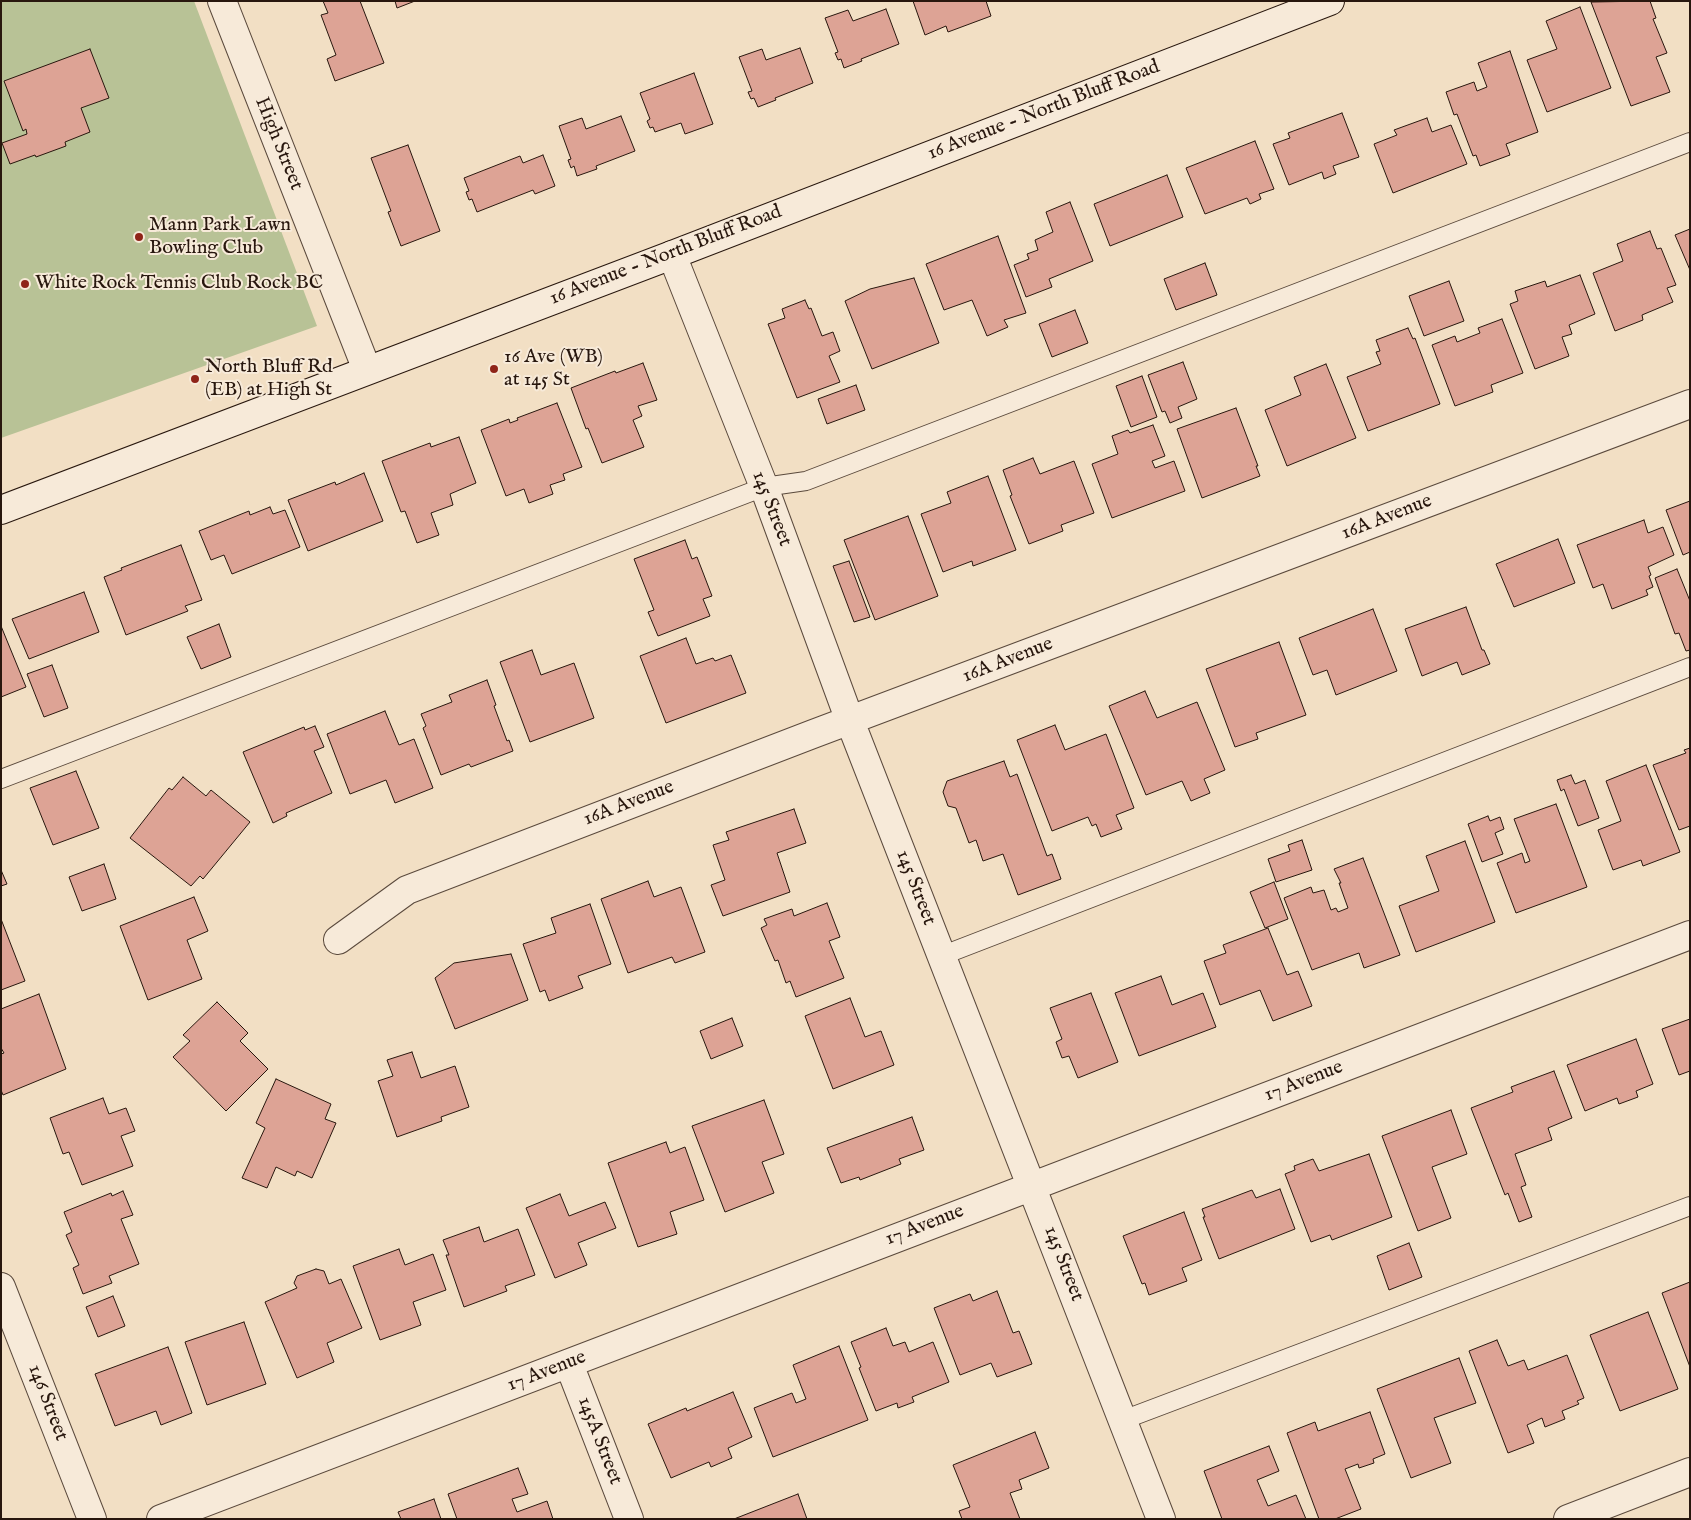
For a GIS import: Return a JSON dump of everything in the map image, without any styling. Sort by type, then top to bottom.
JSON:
[{"type":"street","name":"High Street","points":[[222,1],[367,370]]},
{"type":"street","name":"16 Avenue - North Bluff Road","points":[[1,510],[672,255],[1330,1]]},
{"type":"street","name":"145 Street","points":[[672,255],[764,487],[850,721],[1161,1519]]},
{"type":"street","name":"16A Avenue","points":[[338,940],[407,890],[1690,404]]},
{"type":"street","name":"17 Avenue","points":[[161,1519],[1690,934]]},
{"type":"street","name":"146 Street","points":[[1,1287],[92,1519]]},
{"type":"street","name":"145A Street","points":[[569,1364],[629,1519]]},
{"type":"street","points":[[1568,1519],[1690,1472]]},
{"type":"lane","points":[[1,779],[764,487],[806,481],[1690,142]]},
{"type":"lane","points":[[941,956],[1690,667]]},
{"type":"lane","points":[[1123,1420],[1690,1206]]},
{"type":"green space","points":[[1,1],[194,1],[317,326],[1,438]]},
{"type":"building","points":[[323,1],[360,1],[384,63],[335,81],[327,59],[336,55],[321,15],[328,13]]},
{"type":"building","points":[[395,1],[415,1],[397,8]]},
{"type":"building","points":[[913,1],[986,1],[991,16],[948,32],[946,26],[925,35]]},
{"type":"building","points":[[1650,1],[1656,18],[1653,19],[1667,53],[1656,57],[1670,92],[1631,106],[1591,2]]},
{"type":"building","points":[[1580,7],[1611,88],[1547,112],[1527,60],[1557,49],[1546,21]]},
{"type":"building","points":[[886,9],[899,44],[844,68],[841,59],[838,60],[835,53],[838,52],[825,18],[848,10],[853,21]]},
{"type":"building","points":[[800,48],[813,83],[758,107],[754,98],[751,99],[748,92],[752,91],[739,57],[762,49],[766,60]]},
{"type":"building","points":[[90,49],[109,98],[81,108],[90,132],[65,142],[66,146],[10,164],[2,143],[27,134],[26,129],[23,131],[4,81]]},
{"type":"building","points":[[1510,51],[1538,132],[1506,144],[1510,155],[1480,166],[1476,155],[1473,156],[1457,114],[1454,115],[1446,92],[1474,82],[1477,91],[1487,87],[1478,63]]},
{"type":"building","points":[[694,73],[713,124],[685,134],[681,123],[655,132],[653,127],[650,128],[647,121],[650,119],[640,93]]},
{"type":"building","points":[[1342,113],[1359,157],[1333,166],[1336,174],[1324,179],[1322,172],[1289,185],[1273,144],[1290,138],[1288,133]]},
{"type":"building","points":[[621,116],[635,151],[596,166],[597,169],[577,176],[574,166],[571,168],[568,160],[571,159],[559,126],[582,118],[586,129]]},
{"type":"building","points":[[1427,118],[1432,132],[1451,125],[1467,164],[1393,193],[1374,144],[1397,135],[1394,130]]},
{"type":"building","points":[[1255,141],[1274,189],[1259,194],[1261,199],[1250,204],[1247,198],[1205,214],[1186,168]]},
{"type":"building","points":[[408,145],[440,231],[401,246],[388,212],[391,211],[371,158]]},
{"type":"building","points":[[543,155],[555,186],[535,194],[533,190],[477,212],[472,199],[469,200],[466,192],[469,191],[464,178],[520,156],[523,163]]},
{"type":"building","points":[[1167,175],[1183,217],[1110,246],[1094,204]]},
{"type":"building","points":[[1070,202],[1093,261],[1049,279],[1052,287],[1026,297],[1014,265],[1029,259],[1027,254],[1038,250],[1035,240],[1053,232],[1046,212]]},
{"type":"building","points":[[1690,229],[1690,270],[1675,235]]},
{"type":"building","points":[[1650,231],[1657,249],[1661,248],[1676,285],[1667,288],[1673,302],[1642,315],[1643,320],[1615,331],[1593,273],[1623,261],[1617,244]]},
{"type":"building","points":[[998,236],[1026,313],[1004,320],[1008,327],[987,336],[972,300],[944,310],[926,264]]},
{"type":"building","points":[[1205,263],[1217,295],[1176,310],[1164,279]]},
{"type":"building","points":[[1580,275],[1595,314],[1569,325],[1572,334],[1562,337],[1569,356],[1535,369],[1510,304],[1518,301],[1515,291],[1545,281],[1547,287]]},
{"type":"building","points":[[914,278],[939,343],[872,369],[845,301],[870,289]]},
{"type":"building","points":[[1449,281],[1464,321],[1424,336],[1409,296]]},
{"type":"building","points":[[805,300],[809,309],[811,308],[822,336],[833,332],[840,351],[829,356],[840,382],[797,398],[768,324],[785,318],[782,309]]},
{"type":"building","points":[[1075,310],[1088,343],[1052,357],[1039,324]]},
{"type":"building","points":[[1502,319],[1523,373],[1491,385],[1493,392],[1455,406],[1432,345],[1455,336],[1457,342],[1480,333],[1478,328]]},
{"type":"building","points":[[1408,328],[1413,339],[1415,338],[1440,404],[1368,431],[1347,377],[1381,364],[1376,352],[1380,351],[1376,340]]},
{"type":"building","points":[[1183,362],[1197,399],[1178,407],[1182,418],[1170,423],[1165,411],[1162,412],[1148,375]]},
{"type":"building","points":[[643,363],[657,400],[638,406],[642,416],[633,420],[644,447],[602,463],[588,428],[586,429],[571,388],[615,371],[616,373]]},
{"type":"building","points":[[1326,364],[1356,438],[1287,466],[1265,410],[1301,395],[1294,377]]},
{"type":"building","points":[[1142,376],[1157,417],[1131,427],[1116,386]]},
{"type":"building","points":[[856,385],[865,410],[827,424],[818,399]]},
{"type":"building","points":[[557,403],[582,467],[563,474],[565,480],[550,485],[553,494],[529,503],[524,489],[506,496],[481,430],[509,419],[510,423],[518,420],[517,418]]},
{"type":"building","points":[[1236,408],[1260,476],[1202,498],[1177,429]]},
{"type":"building","points":[[1153,425],[1165,456],[1152,461],[1155,468],[1174,461],[1185,491],[1112,518],[1092,464],[1118,454],[1112,436],[1128,430],[1130,433]]},
{"type":"building","points":[[459,437],[476,483],[450,494],[453,505],[431,513],[439,535],[417,543],[405,511],[401,512],[382,461],[430,443],[431,447]]},
{"type":"building","points":[[1033,458],[1040,474],[1074,461],[1094,513],[1061,525],[1063,531],[1029,544],[1010,496],[1012,495],[1003,470]]},
{"type":"building","points":[[364,473],[383,521],[308,551],[288,500],[335,482],[336,485]]},
{"type":"building","points":[[988,476],[1016,550],[973,566],[972,561],[943,572],[921,514],[951,503],[947,492]]},
{"type":"building","points":[[1690,501],[1690,552],[1683,555],[1666,510]]},
{"type":"building","points":[[270,507],[273,514],[285,510],[300,547],[232,574],[224,555],[211,560],[199,531],[249,511],[250,515]]},
{"type":"building","points":[[908,516],[938,596],[875,620],[844,540]]},
{"type":"building","points":[[1644,520],[1648,533],[1663,527],[1674,555],[1648,567],[1653,587],[1646,590],[1648,595],[1612,609],[1603,584],[1593,588],[1577,545]]},
{"type":"building","points":[[1558,539],[1575,583],[1514,607],[1496,564]]},
{"type":"building","points":[[685,540],[692,559],[697,557],[712,596],[703,599],[710,616],[658,636],[648,612],[654,610],[634,559]]},
{"type":"building","points":[[181,545],[202,600],[185,606],[188,611],[126,635],[104,577],[122,570],[121,568]]},
{"type":"building","points":[[849,561],[870,617],[854,622],[833,566]]},
{"type":"building","points":[[1677,569],[1690,601],[1690,650],[1686,651],[1679,633],[1675,634],[1655,578]]},
{"type":"building","points":[[84,592],[99,632],[29,659],[12,619]]},
{"type":"building","points":[[1466,607],[1482,650],[1484,650],[1490,664],[1462,675],[1457,662],[1422,676],[1405,629]]},
{"type":"building","points":[[1373,609],[1397,671],[1336,695],[1327,670],[1313,675],[1299,638]]},
{"type":"building","points":[[219,624],[231,657],[201,669],[187,637]]},
{"type":"building","points":[[1,626],[26,687],[1,697]]},
{"type":"building","points":[[686,638],[696,664],[713,658],[715,661],[731,655],[746,693],[666,723],[640,656]]},
{"type":"building","points":[[1279,642],[1306,715],[1256,733],[1258,739],[1235,747],[1206,669]]},
{"type":"building","points":[[532,650],[541,675],[574,663],[594,718],[530,742],[500,662]]},
{"type":"building","points":[[52,665],[68,708],[44,717],[27,674]]},
{"type":"building","points":[[487,680],[496,705],[494,706],[507,741],[509,740],[513,751],[471,767],[469,764],[441,775],[423,728],[426,726],[421,714],[452,702],[449,695]]},
{"type":"building","points":[[1145,691],[1157,718],[1197,702],[1225,770],[1204,779],[1210,793],[1191,801],[1182,781],[1146,795],[1109,706]]},
{"type":"building","points":[[385,711],[399,745],[414,739],[433,788],[395,803],[386,780],[350,794],[327,734]]},
{"type":"building","points":[[1055,725],[1065,750],[1106,734],[1134,808],[1116,815],[1122,829],[1101,837],[1096,824],[1092,826],[1088,817],[1052,831],[1017,740]]},
{"type":"building","points":[[315,726],[324,747],[314,751],[332,793],[286,813],[287,816],[273,823],[243,752],[304,727],[305,730]]},
{"type":"building","points":[[1690,748],[1690,826],[1679,830],[1653,765],[1686,753],[1684,750]]},
{"type":"building","points":[[1004,761],[1010,777],[1017,774],[1047,856],[1052,854],[1061,879],[1018,895],[1003,854],[983,861],[976,840],[969,843],[956,808],[948,806],[943,792],[947,781]]},
{"type":"building","points":[[1646,765],[1680,852],[1643,866],[1641,860],[1613,870],[1598,830],[1621,821],[1606,781]]},
{"type":"building","points":[[76,771],[99,828],[53,845],[30,788]]},
{"type":"building","points":[[1571,775],[1575,784],[1585,780],[1599,818],[1578,826],[1564,789],[1561,791],[1557,780]]},
{"type":"building","points":[[183,777],[206,796],[211,790],[250,822],[203,879],[200,876],[191,886],[130,838],[169,788],[172,790]]},
{"type":"building","points":[[1556,804],[1587,887],[1516,913],[1497,863],[1522,853],[1525,863],[1530,861],[1514,819]]},
{"type":"building","points":[[794,809],[806,843],[777,853],[790,892],[723,916],[711,885],[725,880],[713,845],[729,840],[726,832]]},
{"type":"building","points":[[1488,816],[1490,821],[1500,817],[1504,829],[1495,833],[1503,854],[1482,862],[1468,824]]},
{"type":"building","points":[[1302,840],[1312,870],[1276,882],[1268,859],[1290,851],[1288,845]]},
{"type":"building","points":[[1465,841],[1495,922],[1416,952],[1399,906],[1439,891],[1426,856]]},
{"type":"building","points":[[1363,858],[1400,955],[1364,968],[1359,953],[1312,970],[1284,898],[1311,887],[1313,893],[1324,890],[1331,910],[1336,908],[1338,912],[1348,908],[1339,883],[1341,883],[1334,869]]},
{"type":"building","points":[[104,864],[116,899],[82,911],[69,877]]},
{"type":"building","points":[[1,870],[7,884],[1,886]]},
{"type":"building","points":[[648,881],[654,897],[681,887],[705,952],[675,963],[672,957],[628,973],[601,899]]},
{"type":"building","points":[[1274,882],[1288,919],[1265,928],[1250,892]]},
{"type":"building","points":[[194,897],[208,931],[187,940],[202,979],[148,1000],[120,926]]},
{"type":"building","points":[[827,903],[840,937],[829,941],[844,978],[796,997],[790,981],[786,983],[778,960],[775,961],[761,928],[767,925],[764,919],[792,909],[794,916]]},
{"type":"building","points":[[590,904],[611,964],[578,976],[583,988],[549,1001],[545,990],[540,992],[523,944],[556,933],[551,918]]},
{"type":"building","points":[[1,919],[25,981],[1,990]]},
{"type":"building","points":[[1268,928],[1287,975],[1298,971],[1312,1006],[1273,1021],[1260,990],[1220,1005],[1204,961],[1226,953],[1223,945]]},
{"type":"building","points":[[511,954],[528,1000],[455,1029],[435,978],[454,963]]},
{"type":"building","points":[[1161,976],[1172,1005],[1203,993],[1216,1027],[1139,1056],[1115,993]]},
{"type":"building","points":[[1091,993],[1118,1062],[1078,1078],[1069,1056],[1062,1058],[1056,1042],[1062,1039],[1050,1008]]},
{"type":"building","points":[[39,994],[66,1069],[3,1095],[1,1090],[1,1054],[4,1053],[1,1048],[1,1009]]},
{"type":"building","points":[[850,998],[865,1037],[881,1031],[894,1065],[833,1089],[805,1016]]},
{"type":"building","points":[[217,1002],[248,1033],[240,1041],[268,1069],[226,1111],[173,1057],[190,1041],[183,1035]]},
{"type":"building","points":[[732,1018],[743,1046],[711,1059],[700,1031]]},
{"type":"building","points":[[1690,1019],[1690,1071],[1679,1075],[1662,1029]]},
{"type":"building","points":[[1636,1039],[1653,1084],[1636,1091],[1638,1097],[1619,1104],[1617,1098],[1585,1111],[1567,1065]]},
{"type":"building","points":[[412,1052],[421,1078],[455,1066],[469,1107],[441,1117],[442,1121],[397,1137],[378,1081],[393,1076],[387,1060]]},
{"type":"building","points":[[1554,1071],[1572,1118],[1548,1128],[1552,1140],[1515,1154],[1526,1185],[1521,1187],[1532,1217],[1519,1222],[1508,1193],[1505,1195],[1471,1108],[1513,1092],[1511,1087]]},
{"type":"building","points":[[276,1079],[331,1104],[325,1119],[336,1123],[312,1178],[297,1171],[295,1176],[276,1167],[267,1188],[242,1178],[265,1128],[256,1123]]},
{"type":"building","points":[[103,1098],[109,1114],[126,1108],[135,1131],[121,1136],[133,1166],[82,1185],[69,1152],[63,1154],[50,1118]]},
{"type":"building","points":[[764,1100],[784,1154],[762,1162],[774,1193],[725,1212],[692,1126]]},
{"type":"building","points":[[1451,1110],[1467,1154],[1432,1167],[1451,1218],[1418,1231],[1382,1136]]},
{"type":"building","points":[[912,1117],[924,1150],[899,1159],[901,1164],[860,1180],[859,1177],[841,1183],[827,1148]]},
{"type":"building","points":[[666,1142],[670,1153],[685,1147],[704,1200],[670,1212],[677,1234],[638,1247],[608,1163]]},
{"type":"building","points":[[1369,1154],[1392,1217],[1332,1240],[1330,1235],[1311,1242],[1285,1174],[1295,1170],[1294,1166],[1313,1159],[1319,1171]]},
{"type":"building","points":[[1280,1189],[1295,1229],[1219,1259],[1203,1217],[1205,1217],[1202,1209],[1252,1190],[1256,1198]]},
{"type":"building","points":[[123,1191],[133,1215],[121,1219],[139,1264],[109,1276],[112,1283],[83,1294],[73,1268],[79,1265],[66,1235],[72,1232],[64,1212],[111,1193],[112,1196]]},
{"type":"building","points":[[560,1194],[569,1216],[605,1202],[616,1228],[578,1243],[587,1265],[555,1278],[526,1208]]},
{"type":"building","points":[[1184,1212],[1202,1260],[1182,1268],[1187,1281],[1149,1295],[1145,1283],[1142,1284],[1123,1236]]},
{"type":"building","points":[[479,1227],[484,1242],[518,1229],[535,1275],[505,1286],[507,1291],[464,1307],[446,1255],[449,1255],[443,1240]]},
{"type":"building","points":[[1409,1243],[1422,1277],[1389,1290],[1377,1256]]},
{"type":"building","points":[[399,1249],[405,1265],[433,1254],[446,1290],[413,1302],[421,1325],[380,1340],[353,1266]]},
{"type":"building","points":[[316,1269],[324,1271],[329,1284],[341,1279],[362,1328],[327,1343],[334,1362],[297,1378],[265,1302],[297,1288],[294,1283],[297,1276]]},
{"type":"building","points":[[1690,1282],[1690,1367],[1662,1293]]},
{"type":"building","points":[[997,1291],[1013,1333],[1019,1331],[1032,1364],[997,1377],[991,1363],[960,1375],[934,1308],[970,1294],[973,1301]]},
{"type":"building","points":[[113,1296],[125,1326],[98,1337],[86,1307]]},
{"type":"building","points":[[1648,1312],[1678,1389],[1620,1411],[1590,1335]]},
{"type":"building","points":[[244,1322],[266,1384],[207,1405],[185,1342]]},
{"type":"building","points":[[886,1328],[893,1346],[905,1342],[909,1352],[933,1342],[949,1382],[912,1397],[914,1402],[898,1408],[897,1403],[876,1411],[851,1342]]},
{"type":"building","points":[[1497,1340],[1508,1366],[1524,1360],[1528,1370],[1567,1355],[1584,1398],[1577,1401],[1579,1404],[1562,1411],[1565,1419],[1545,1427],[1542,1418],[1527,1425],[1534,1443],[1508,1453],[1469,1351]]},
{"type":"building","points":[[839,1346],[868,1420],[773,1457],[754,1408],[792,1393],[796,1403],[806,1399],[793,1365]]},
{"type":"building","points":[[168,1347],[192,1413],[161,1425],[156,1411],[115,1426],[95,1374]]},
{"type":"building","points":[[1459,1358],[1476,1403],[1434,1418],[1451,1463],[1411,1478],[1377,1389]]},
{"type":"building","points":[[733,1392],[752,1437],[728,1448],[732,1458],[711,1467],[709,1462],[671,1478],[648,1424],[686,1408],[687,1411]]},
{"type":"building","points":[[1370,1412],[1385,1454],[1373,1459],[1374,1463],[1359,1468],[1358,1464],[1345,1469],[1361,1509],[1335,1519],[1319,1519],[1287,1433],[1315,1422],[1318,1431]]},
{"type":"building","points":[[1035,1432],[1049,1468],[1019,1480],[1022,1489],[1010,1493],[1020,1519],[962,1519],[959,1511],[970,1507],[953,1465]]},
{"type":"building","points":[[1269,1446],[1279,1471],[1257,1480],[1268,1506],[1296,1495],[1306,1519],[1222,1519],[1204,1471]]},
{"type":"building","points":[[518,1468],[528,1494],[512,1499],[517,1512],[547,1501],[553,1519],[457,1519],[448,1494]]},
{"type":"building","points":[[798,1494],[807,1519],[734,1519]]},
{"type":"building","points":[[434,1499],[441,1519],[401,1519],[398,1512]]},
{"type":"place","name":"Mann Park Lawn Bowling Club","points":[[139,237]]},
{"type":"place","name":"White Rock Tennis Club Rock BC","points":[[25,284]]},
{"type":"place","name":"16 Ave (WB) at 145 St","points":[[494,369]]},
{"type":"place","name":"North Bluff Rd (EB) at High St","points":[[195,379]]}]
